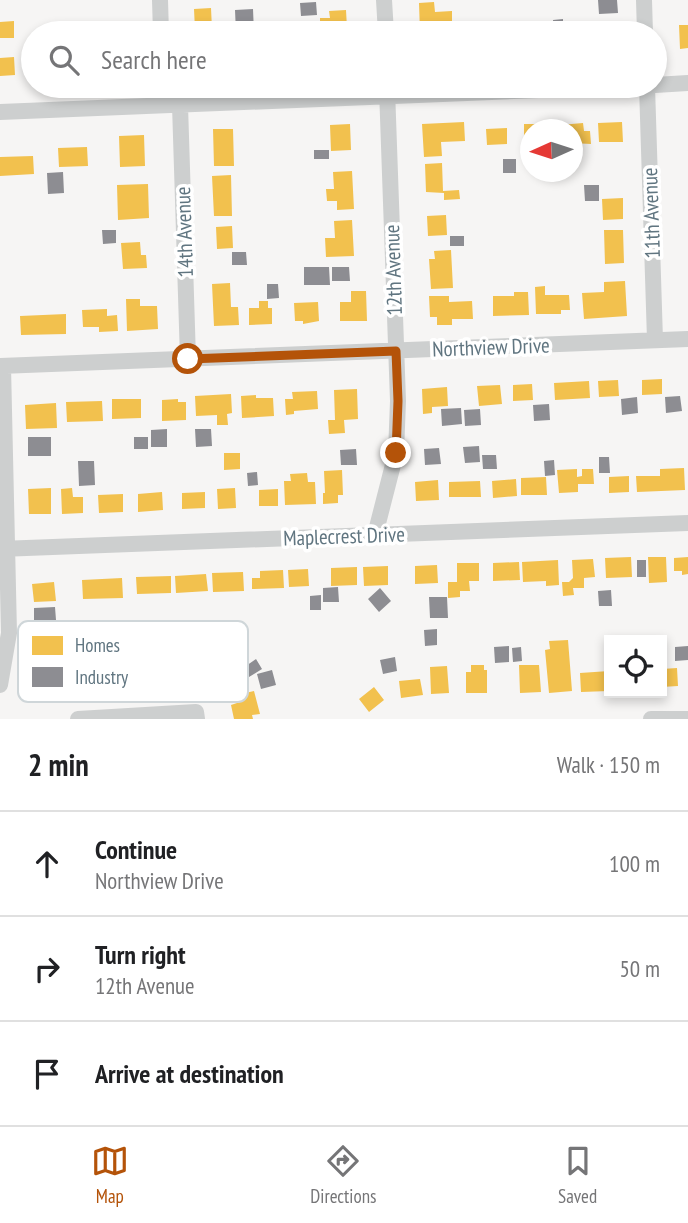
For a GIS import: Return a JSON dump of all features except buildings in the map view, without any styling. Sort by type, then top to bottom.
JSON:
[{"type":"street","points":[[160,0],[161,21]]},
{"type":"street","points":[[384,0],[385,21]]},
{"type":"street","points":[[644,0],[645,21]]},
{"type":"street","points":[[667,84],[688,83]]},
{"type":"street","points":[[163,98],[163,105]]},
{"type":"street","points":[[0,112],[276,98]]},
{"type":"street","name":"12th Avenue","points":[[375,535],[396,453],[398,401],[387,98]]},
{"type":"street","name":"11th Avenue","points":[[647,98],[654,340]]},
{"type":"street","name":"14th Avenue","points":[[180,104],[188,359]]},
{"type":"street","name":"Northview Drive","points":[[1,366],[688,339]]},
{"type":"street","points":[[0,685],[9,634],[4,549],[1,366]]},
{"type":"street","name":"Maplecrest Drive","points":[[4,549],[688,523]]},
{"type":"street","points":[[78,719],[196,712],[197,719]]},
{"type":"street","points":[[651,719],[688,719]]},
{"type":"route","points":[[188,359],[396,351],[396,453]]}]
